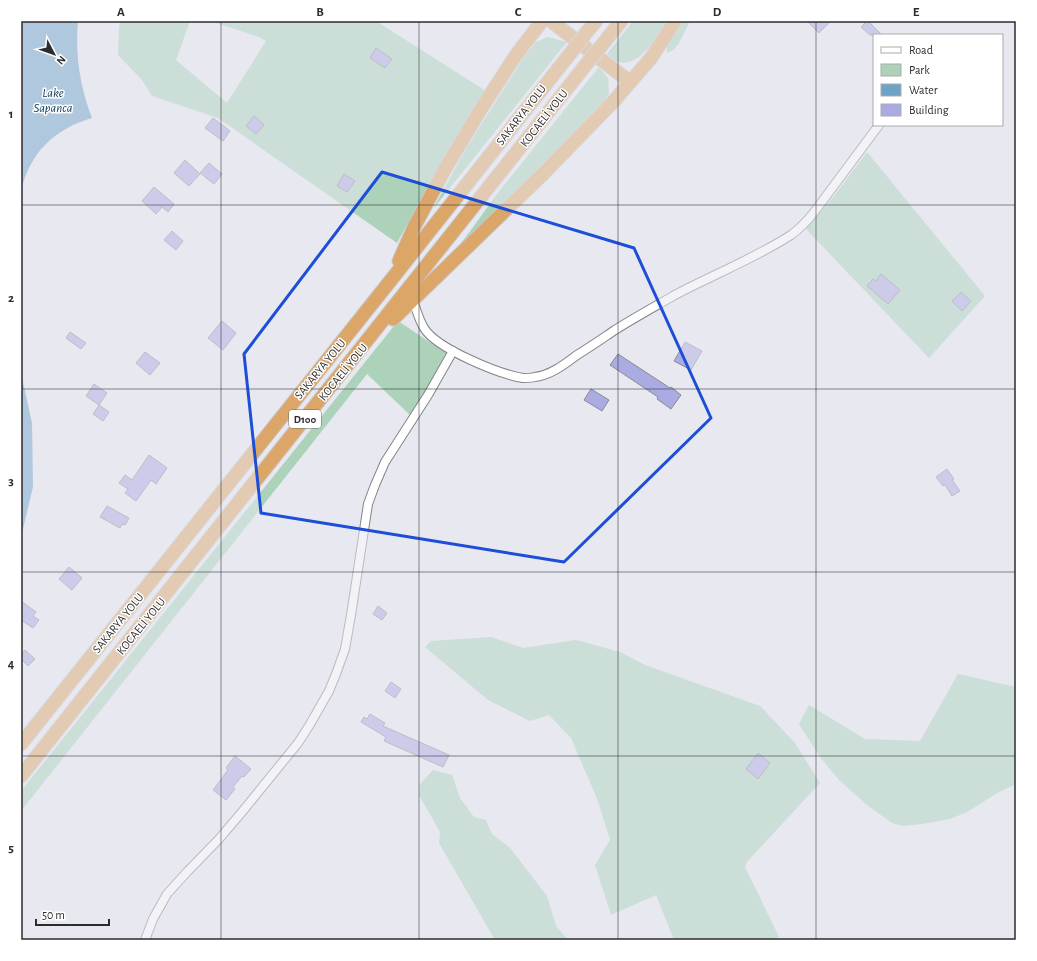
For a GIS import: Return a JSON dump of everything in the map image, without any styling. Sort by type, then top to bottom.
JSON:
[{"type":"highway","points":[[391,280],[414,227],[445,169],[516,54],[542,21]]},
{"type":"highway","points":[[551,21],[630,82]]},
{"type":"highway","name":"SAKARYA YOLU","points":[[21,744],[596,21]]},
{"type":"highway","name":"KOCAELİ YOLU","points":[[21,776],[621,21]]},
{"type":"highway","points":[[360,350],[543,174],[608,108],[651,58],[675,21]]},
{"type":"street","points":[[413,300],[424,329],[434,339],[453,351],[493,370],[508,375],[525,378],[545,375],[617,328],[673,296],[770,248],[793,233],[804,224],[815,211],[878,126]]},
{"type":"street","points":[[146,940],[153,919],[167,894],[238,817],[298,742],[329,691],[345,649],[368,504],[385,462],[428,395],[453,351]]},
{"type":"highlighted area","points":[[382,172],[634,248],[711,418],[564,562],[261,513],[244,354]]},
{"type":"green space","points":[[120,21],[190,21],[176,60],[227,103],[266,41],[259,37],[210,21],[376,21],[486,91],[447,152],[397,243],[218,118],[152,96],[142,80],[118,55]]},
{"type":"green space","points":[[633,21],[666,21],[653,42],[641,55],[634,60],[618,62],[607,54]]},
{"type":"green space","points":[[681,21],[690,21],[678,45],[667,53],[667,45]]},
{"type":"green space","points":[[548,37],[567,42],[433,209],[467,147],[524,57],[536,42]]},
{"type":"green space","points":[[599,67],[608,78],[609,93],[605,104],[435,276],[497,194]]},
{"type":"green space","points":[[867,152],[985,296],[929,358],[806,229],[834,196]]},
{"type":"green space","points":[[398,321],[446,353],[432,380],[410,415],[367,374],[21,811],[21,791]]},
{"type":"green space","points":[[491,637],[523,648],[576,640],[620,652],[645,665],[760,706],[795,743],[820,783],[747,862],[745,867],[779,937],[772,940],[674,940],[656,895],[611,915],[595,865],[610,840],[598,801],[571,738],[549,715],[530,721],[488,700],[425,647],[431,641]]},
{"type":"green space","points":[[958,674],[1016,687],[1016,784],[999,792],[967,812],[950,819],[903,826],[892,823],[867,805],[839,780],[820,757],[799,724],[809,705],[865,739],[920,741]]},
{"type":"green space","points":[[433,770],[452,775],[460,798],[474,817],[486,820],[492,834],[510,848],[547,896],[556,926],[568,940],[495,940],[439,843],[440,832],[419,795],[420,784]]},
{"type":"water","name":"Lake Sapanca","points":[[21,21],[78,21],[77,46],[79,71],[84,95],[92,118],[66,129],[46,144],[37,154],[31,165],[25,177],[21,191]]},
{"type":"water","points":[[21,373],[32,423],[33,487],[21,535]]},
{"type":"building","points":[[807,21],[831,21],[819,33]]},
{"type":"building","points":[[868,21],[881,34],[870,35],[861,27]]},
{"type":"building","points":[[376,48],[392,59],[385,68],[370,58]]},
{"type":"building","points":[[254,116],[264,125],[256,134],[246,126]]},
{"type":"building","points":[[213,118],[230,131],[223,141],[205,128]]},
{"type":"building","points":[[185,160],[200,174],[189,186],[174,173]]},
{"type":"building","points":[[209,163],[222,174],[214,184],[200,173]]},
{"type":"building","points":[[344,174],[355,181],[347,192],[337,186]]},
{"type":"building","points":[[154,187],[174,204],[168,212],[162,207],[156,214],[142,201]]},
{"type":"building","points":[[172,231],[183,241],[176,250],[164,240]]},
{"type":"building","points":[[881,274],[900,290],[888,304],[867,286],[873,279],[876,281]]},
{"type":"building","points":[[961,292],[971,301],[962,311],[952,301]]},
{"type":"building","points":[[222,321],[236,333],[223,350],[208,338]]},
{"type":"building","points":[[70,332],[86,343],[81,349],[66,338]]},
{"type":"building","points":[[685,342],[702,351],[691,370],[674,361]]},
{"type":"building","points":[[145,352],[160,363],[150,375],[136,363]]},
{"type":"building","points":[[618,354],[670,388],[671,387],[681,395],[671,409],[657,399],[658,397],[610,365]]},
{"type":"building","points":[[94,384],[107,393],[99,405],[86,396]]},
{"type":"building","points":[[591,389],[609,400],[602,411],[584,400]]},
{"type":"building","points":[[99,405],[109,412],[103,421],[93,414]]},
{"type":"building","points":[[149,455],[167,468],[156,484],[151,480],[136,501],[125,493],[128,489],[119,483],[125,475],[132,480]]},
{"type":"building","points":[[947,469],[954,479],[952,480],[960,491],[952,496],[945,485],[943,486],[936,477]]},
{"type":"building","points":[[107,506],[129,518],[125,525],[122,524],[120,528],[100,517]]},
{"type":"building","points":[[69,567],[82,578],[72,590],[59,579]]},
{"type":"building","points":[[21,601],[36,612],[33,616],[39,620],[33,628],[21,620]]},
{"type":"building","points":[[378,606],[387,613],[382,620],[373,614]]},
{"type":"building","points":[[25,650],[35,659],[28,666],[21,659],[21,655]]},
{"type":"building","points":[[391,682],[401,689],[395,698],[385,691]]},
{"type":"building","points":[[370,714],[385,723],[383,726],[449,755],[443,767],[384,741],[386,737],[361,722],[364,717],[367,719]]},
{"type":"building","points":[[758,753],[770,763],[758,779],[746,769]]},
{"type":"building","points":[[235,756],[251,769],[244,777],[242,776],[233,787],[235,789],[226,800],[213,790],[228,770],[226,768]]}]
